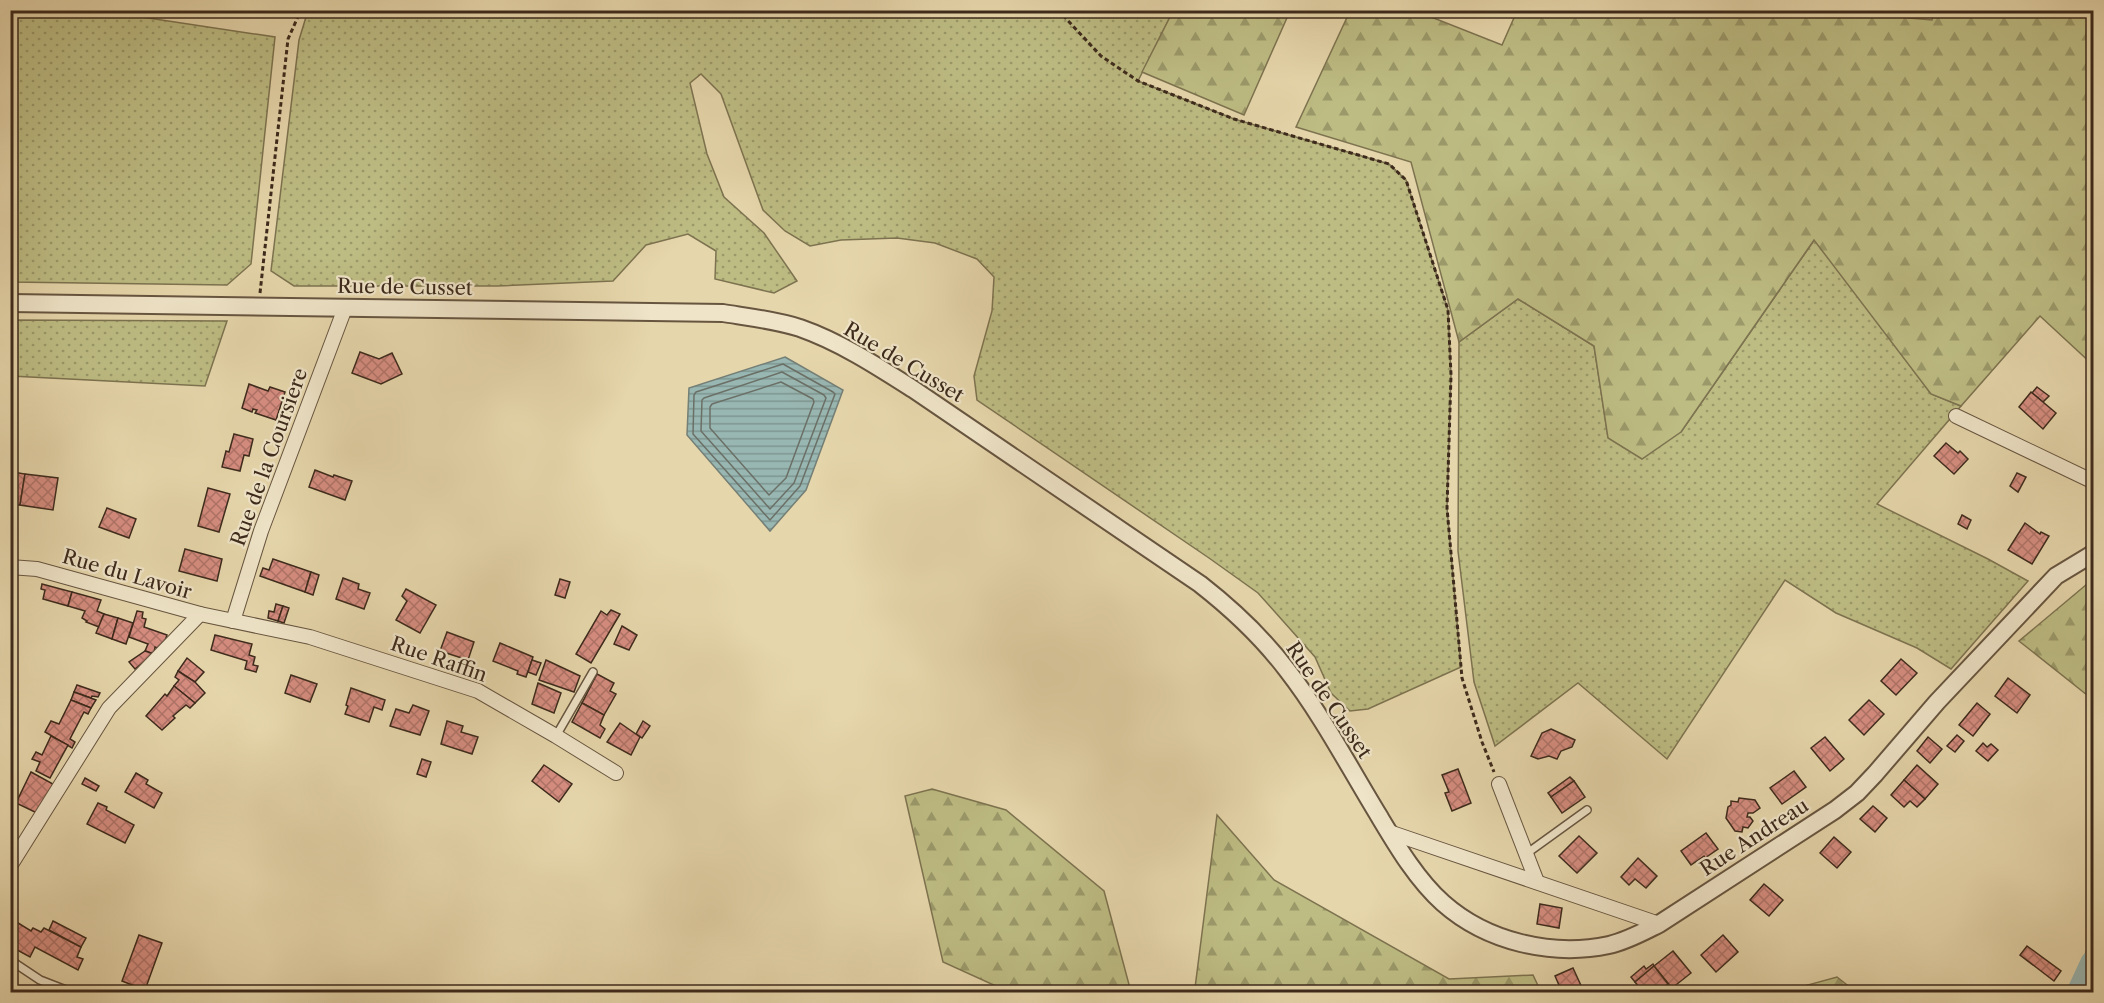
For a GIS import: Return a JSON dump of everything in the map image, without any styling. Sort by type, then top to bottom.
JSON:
[{"type":"street","name":"Rue de Cusset","points":[[10,303],[723,313],[800,328],[869,361],[923,395],[1200,584],[1233,610],[1262,639],[1287,670],[1317,713],[1389,831]]},
{"type":"street","name":"Rue de la Coursiere","points":[[233,621],[261,531],[345,308]]},
{"type":"street","points":[[1956,416],[2094,482]]},
{"type":"street","name":"Rue Andreau","points":[[1389,831],[1415,871],[1443,903],[1473,924],[1503,938],[1539,948],[1574,949],[1610,945],[1637,936],[1835,810],[1857,793],[1937,702],[2056,576],[2094,553]]},
{"type":"street","name":"Rue du Lavoir","points":[[10,567],[37,569],[233,621]]},
{"type":"street","points":[[10,866],[109,708],[200,614]]},
{"type":"street","name":"Rue Raffin","points":[[233,621],[310,637],[477,691],[616,773]]},
{"type":"street","points":[[1499,784],[1537,882]]},
{"type":"street","points":[[1389,831],[1659,924]]},
{"type":"lane","points":[[556,736],[593,672]]},
{"type":"lane","points":[[1526,854],[1587,810]]},
{"type":"lane","points":[[10,960],[40,980],[71,993]]},
{"type":"path","points":[[258,306],[288,39],[301,10]]},
{"type":"path","points":[[1058,10],[1101,57],[1138,81],[1234,119],[1389,164],[1406,180],[1448,310],[1451,375],[1447,508],[1462,678],[1482,742],[1499,784]]},
{"type":"green space","points":[[11,10],[102,11],[275,37],[251,264],[227,285],[11,282]]},
{"type":"green space","points":[[312,11],[1173,11],[1138,81],[1234,119],[1389,164],[1406,180],[1448,310],[1451,375],[1447,508],[1461,667],[1368,709],[1350,711],[1331,693],[1315,657],[1258,593],[977,400],[974,376],[992,311],[994,277],[977,259],[935,243],[897,238],[841,240],[810,246],[785,231],[763,210],[721,94],[701,74],[690,83],[707,154],[724,197],[764,233],[797,281],[774,293],[715,279],[716,251],[688,234],[646,245],[613,281],[497,286],[294,286],[271,271],[299,40],[306,17]]},
{"type":"green space","points":[[1173,11],[1290,11],[1244,115],[1142,72]]},
{"type":"green space","points":[[1350,11],[1416,11],[1502,45],[1517,11],[1826,11],[1932,20],[1933,11],[2093,11],[2093,365],[2040,316],[1961,406],[1931,394],[1814,240],[1681,432],[1642,459],[1608,438],[1594,346],[1518,299],[1459,342],[1411,162],[1296,127]]},
{"type":"green space","points":[[1815,239],[1931,394],[1961,406],[1877,504],[2028,581],[1951,669],[1917,648],[1836,613],[1785,580],[1667,759],[1578,683],[1495,746],[1474,682],[1458,551],[1459,342],[1518,299],[1594,346],[1608,437],[1681,432]]},
{"type":"green space","points":[[11,320],[227,321],[205,386],[11,376]]},
{"type":"green space","points":[[2093,579],[2093,693],[2087,695],[2019,641]]},
{"type":"green space","points":[[932,789],[1006,810],[1104,891],[1131,992],[1009,992],[943,962],[905,796]]},
{"type":"green space","points":[[1217,815],[1274,880],[1449,979],[1533,975],[1541,992],[1206,992],[1195,988]]},
{"type":"green space","points":[[2093,932],[2093,992],[2066,992],[2082,964]]},
{"type":"green space","points":[[1837,977],[1856,992],[1792,992],[1793,989]]},
{"type":"water","points":[[785,357],[843,390],[806,490],[770,531],[687,435],[689,388]]},
{"type":"building","points":[[360,352],[379,359],[392,353],[402,374],[381,384],[352,373]]},
{"type":"building","points":[[249,384],[268,391],[270,387],[285,392],[276,420],[255,413],[257,410],[253,409],[252,412],[242,408]]},
{"type":"building","points":[[2037,387],[2049,396],[2043,402],[2032,393]]},
{"type":"building","points":[[2031,392],[2056,413],[2043,429],[2019,407]]},
{"type":"building","points":[[234,434],[253,439],[249,456],[244,455],[240,471],[222,467]]},
{"type":"building","points":[[1946,443],[1968,459],[1954,474],[1934,456]]},
{"type":"building","points":[[315,470],[352,481],[345,500],[309,487]]},
{"type":"building","points":[[13,472],[25,474],[20,505],[10,504]]},
{"type":"building","points":[[2017,473],[2026,477],[2018,492],[2010,486]]},
{"type":"building","points":[[25,474],[58,478],[53,510],[20,505]]},
{"type":"building","points":[[208,488],[230,494],[219,532],[198,526]]},
{"type":"building","points":[[107,508],[136,519],[129,538],[99,527]]},
{"type":"building","points":[[1962,515],[1971,520],[1967,529],[1958,524]]},
{"type":"building","points":[[2025,523],[2040,534],[2041,532],[2049,536],[2032,564],[2008,550]]},
{"type":"building","points":[[185,549],[222,559],[217,581],[179,571]]},
{"type":"building","points":[[273,559],[311,572],[305,592],[260,576],[263,568],[269,570]]},
{"type":"building","points":[[311,572],[319,575],[313,595],[305,592]]},
{"type":"building","points":[[343,578],[359,584],[358,589],[370,593],[364,609],[336,599]]},
{"type":"building","points":[[560,579],[570,582],[565,598],[555,595]]},
{"type":"building","points":[[42,584],[72,592],[68,606],[43,599],[45,590],[41,589]]},
{"type":"building","points":[[406,589],[436,605],[420,633],[396,620],[407,601],[402,596]]},
{"type":"building","points":[[72,592],[101,600],[97,611],[104,614],[99,627],[82,618],[85,611],[68,606]]},
{"type":"building","points":[[276,604],[283,606],[278,621],[268,618],[269,611],[274,612]]},
{"type":"building","points":[[283,606],[289,608],[284,623],[278,621]]},
{"type":"building","points":[[611,610],[620,614],[591,663],[576,654],[601,611],[607,615]]},
{"type":"building","points":[[137,611],[143,612],[142,618],[146,619],[144,627],[167,635],[162,650],[155,647],[154,654],[145,651],[148,644],[129,637]]},
{"type":"building","points":[[104,614],[118,618],[112,639],[96,633]]},
{"type":"building","points":[[118,618],[133,623],[126,644],[112,639]]},
{"type":"building","points":[[622,626],[637,635],[629,650],[614,644]]},
{"type":"building","points":[[447,632],[474,642],[468,660],[440,651]]},
{"type":"building","points":[[215,635],[252,644],[249,655],[255,657],[253,665],[258,666],[256,672],[245,669],[247,661],[211,650]]},
{"type":"building","points":[[500,643],[533,657],[526,677],[517,674],[518,671],[493,661]]},
{"type":"building","points":[[145,651],[154,654],[135,669],[129,662]]},
{"type":"building","points":[[187,658],[204,672],[195,682],[178,671]]},
{"type":"building","points":[[1901,659],[1917,673],[1896,695],[1881,681]]},
{"type":"building","points":[[532,660],[541,663],[536,675],[528,672]]},
{"type":"building","points":[[546,660],[580,676],[574,692],[539,680]]},
{"type":"building","points":[[178,671],[195,682],[205,693],[195,703],[174,686],[179,680],[175,677]]},
{"type":"building","points":[[597,674],[614,683],[610,691],[616,694],[604,715],[582,703]]},
{"type":"building","points":[[291,675],[317,684],[310,702],[285,693]]},
{"type":"building","points":[[2008,678],[2030,695],[2017,713],[1995,696]]},
{"type":"building","points":[[538,683],[561,693],[554,713],[532,704]]},
{"type":"building","points":[[77,685],[100,693],[98,697],[92,696],[91,698],[74,692]]},
{"type":"building","points":[[174,686],[195,703],[190,708],[186,705],[162,730],[146,716]]},
{"type":"building","points":[[351,688],[385,700],[382,710],[374,707],[369,722],[345,714]]},
{"type":"building","points":[[74,692],[96,700],[91,708],[71,700]]},
{"type":"building","points":[[71,700],[91,708],[88,714],[84,712],[70,739],[75,742],[72,748],[45,732],[51,721],[59,724]]},
{"type":"building","points":[[1869,700],[1884,714],[1864,735],[1849,720]]},
{"type":"building","points":[[582,703],[604,715],[600,725],[605,729],[600,738],[572,722]]},
{"type":"building","points":[[1977,703],[1990,714],[1973,736],[1959,725]]},
{"type":"building","points":[[413,705],[429,711],[420,735],[390,726],[396,709],[409,713]]},
{"type":"building","points":[[447,721],[463,726],[461,732],[478,737],[472,754],[441,744]]},
{"type":"building","points":[[643,721],[650,726],[642,738],[636,734]]},
{"type":"building","points":[[620,723],[640,737],[631,755],[607,742]]},
{"type":"building","points":[[1551,729],[1575,740],[1572,747],[1561,751],[1557,759],[1549,756],[1538,759],[1531,756],[1542,733]]},
{"type":"building","points":[[1957,735],[1964,741],[1955,752],[1947,746]]},
{"type":"building","points":[[51,736],[68,745],[50,778],[36,771],[40,762],[32,759],[36,752],[42,755]]},
{"type":"building","points":[[1825,737],[1844,759],[1830,771],[1811,748]]},
{"type":"building","points":[[1928,737],[1942,749],[1930,763],[1917,751]]},
{"type":"building","points":[[1983,743],[1987,747],[1991,744],[1998,750],[1988,761],[1976,751]]},
{"type":"building","points":[[422,759],[431,762],[426,777],[417,774]]},
{"type":"building","points":[[544,765],[572,784],[559,802],[532,781]]},
{"type":"building","points":[[1917,765],[1938,784],[1925,799],[1904,780]]},
{"type":"building","points":[[1458,769],[1471,803],[1452,811],[1445,793],[1449,792],[1442,775]]},
{"type":"building","points":[[1794,771],[1806,787],[1782,804],[1770,788]]},
{"type":"building","points":[[31,772],[53,784],[39,814],[16,803]]},
{"type":"building","points":[[136,773],[148,780],[146,784],[162,793],[154,808],[125,792]]},
{"type":"building","points":[[1570,777],[1574,781],[1551,797],[1548,793]]},
{"type":"building","points":[[85,778],[99,786],[96,791],[82,784]]},
{"type":"building","points":[[1904,780],[1925,799],[1917,807],[1910,801],[1904,807],[1891,795]]},
{"type":"building","points":[[1574,781],[1585,797],[1562,813],[1551,797]]},
{"type":"building","points":[[1739,798],[1755,800],[1760,808],[1753,813],[1748,813],[1747,817],[1753,821],[1748,828],[1743,827],[1742,832],[1735,831],[1726,818],[1731,801],[1738,802]]},
{"type":"building","points":[[98,803],[107,807],[106,810],[134,825],[125,843],[87,824]]},
{"type":"building","points":[[1873,806],[1887,818],[1875,832],[1860,819]]},
{"type":"building","points":[[1706,833],[1718,849],[1691,865],[1681,851]]},
{"type":"building","points":[[1579,836],[1597,853],[1577,873],[1559,856]]},
{"type":"building","points":[[1834,837],[1851,852],[1837,868],[1820,853]]},
{"type":"building","points":[[1638,858],[1657,876],[1646,888],[1635,879],[1629,885],[1621,877]]},
{"type":"building","points":[[1764,884],[1783,900],[1769,916],[1750,900]]},
{"type":"building","points":[[1540,904],[1562,908],[1559,928],[1537,924]]},
{"type":"building","points":[[10,918],[31,931],[33,928],[41,932],[44,928],[81,947],[77,957],[83,959],[78,970],[35,947],[30,957],[10,946]]},
{"type":"building","points":[[53,921],[86,938],[81,947],[49,930]]},
{"type":"building","points":[[139,935],[162,943],[145,990],[122,981]]},
{"type":"building","points":[[1723,935],[1738,952],[1716,972],[1701,955]]},
{"type":"building","points":[[2027,946],[2061,971],[2054,981],[2020,955]]},
{"type":"building","points":[[1673,951],[1691,973],[1672,988],[1654,966]]},
{"type":"building","points":[[1653,964],[1654,966],[1635,982],[1631,977],[1644,966],[1646,969]]},
{"type":"building","points":[[1654,966],[1668,984],[1657,992],[1643,992],[1635,982]]},
{"type":"building","points":[[1573,968],[1583,990],[1562,992],[1555,976]]},
{"type":"waterway","points":[[2081,992],[2094,964]]}]
